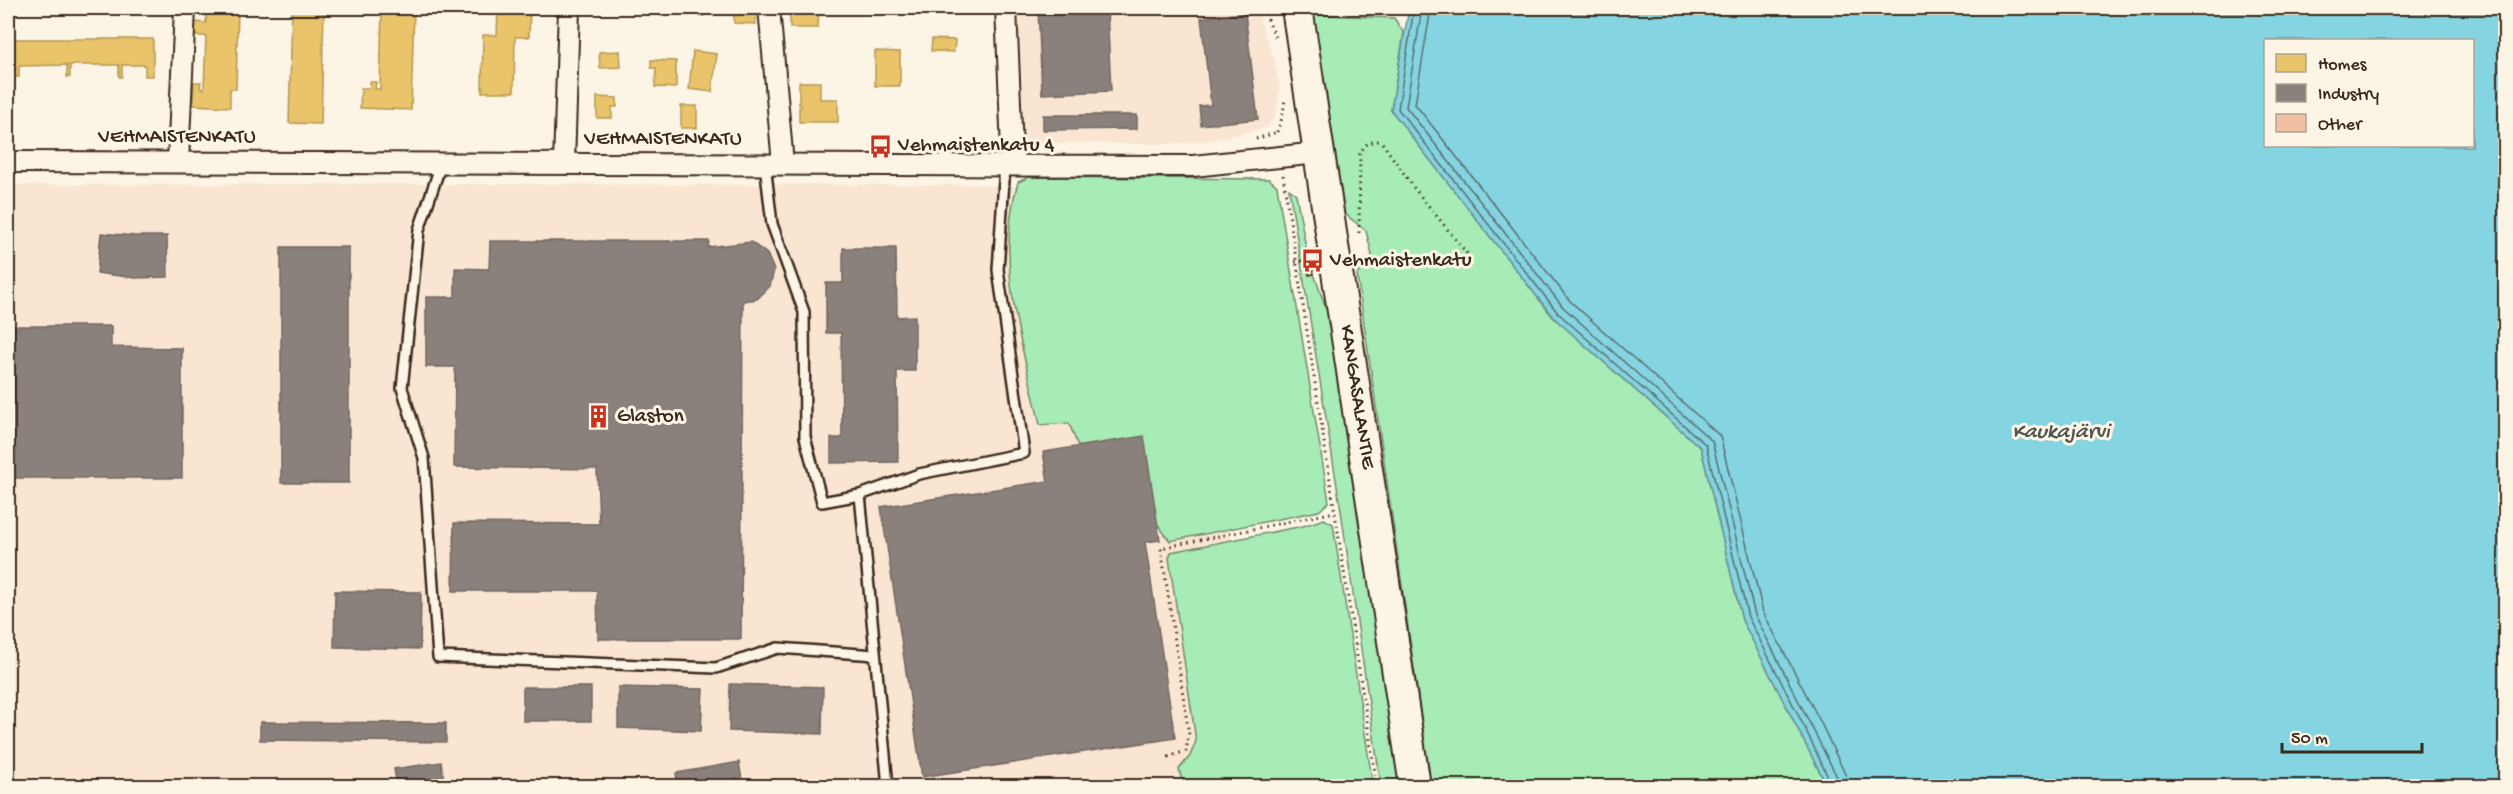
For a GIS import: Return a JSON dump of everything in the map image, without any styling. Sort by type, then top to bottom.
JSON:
[{"type":"main road","name":"KANGASALANTIE","points":[[1296,8],[1415,786]]},
{"type":"street","points":[[178,162],[184,8]]},
{"type":"street","points":[[564,164],[569,8]]},
{"type":"street","points":[[769,8],[774,164]]},
{"type":"street","points":[[1006,8],[1009,165]]},
{"type":"street","name":"VEHMAISTENKATU","points":[[8,162],[1193,166],[1318,153]]},
{"type":"lane","points":[[441,164],[419,230],[402,388],[424,458],[438,657],[716,668],[778,648],[875,655]]},
{"type":"lane","points":[[774,164],[772,224],[804,312],[805,437],[822,502],[860,495],[919,474],[1024,453],[998,270],[1009,165]]},
{"type":"lane","points":[[860,495],[888,786]]},
{"type":"path","points":[[1263,8],[1277,43]]},
{"type":"path","points":[[1285,95],[1283,116],[1277,132],[1282,158],[1283,186],[1377,786]]},
{"type":"path","points":[[1359,233],[1360,154],[1364,146],[1371,141],[1381,141],[1414,188],[1469,256]]},
{"type":"path","points":[[1295,262],[1310,260]]},
{"type":"path","points":[[1168,757],[1186,751],[1189,735],[1161,548],[1335,512]]},
{"type":"shaded area","points":[[1018,8],[1256,8],[1276,66],[1280,89],[1275,117],[1266,128],[1208,141],[1169,144],[1024,143]]},
{"type":"shaded area","points":[[8,185],[976,185],[1099,190],[1191,277],[1269,786],[8,786]]},
{"type":"green space","points":[[1306,14],[1394,18],[1404,33],[1391,110],[1553,317],[1701,448],[1742,620],[1827,786],[1431,786],[1357,275],[1372,255],[1366,231],[1340,210]]},
{"type":"green space","points":[[1029,177],[1269,179],[1277,186],[1329,502],[1319,511],[1170,541],[1158,525],[1078,446],[1069,423],[1040,425],[1019,334],[1010,273],[1011,212],[1018,182]]},
{"type":"green space","points":[[1289,189],[1296,194],[1309,274],[1314,274],[1329,317],[1402,786],[1381,786],[1341,511]]},
{"type":"green space","points":[[1324,519],[1333,524],[1373,786],[1183,786],[1179,769],[1190,756],[1196,741],[1169,558],[1171,552],[1303,526]]},
{"type":"water","name":"Kaukajärvi","points":[[1409,8],[2505,8],[2505,786],[1827,786],[1742,620],[1701,448],[1553,317],[1391,110]]},
{"type":"building: Homes","points":[[8,8],[158,8],[8,9]]},
{"type":"building: Homes","points":[[207,8],[238,8],[236,89],[230,89],[230,107],[193,105],[194,82],[201,82],[200,88],[204,89],[206,36],[195,36],[195,22],[206,23]]},
{"type":"building: Homes","points":[[292,8],[324,9],[321,124],[289,123]]},
{"type":"building: Homes","points":[[382,8],[414,8],[411,110],[360,108],[361,88],[370,88],[370,82],[376,82],[375,89],[380,89]]},
{"type":"building: Homes","points":[[498,8],[530,8],[529,37],[515,37],[514,92],[482,92],[483,35],[497,35]]},
{"type":"building: Homes","points":[[694,8],[747,8],[747,12],[756,11],[756,24],[734,23],[734,13],[704,11],[704,16],[694,15]]},
{"type":"building: Homes","points":[[790,8],[819,8],[818,28],[790,28]]},
{"type":"building: Homes","points":[[964,8],[964,10],[940,9]]},
{"type":"building: Homes","points":[[8,39],[153,39],[153,76],[145,76],[145,65],[122,65],[122,77],[119,77],[119,65],[70,65],[70,77],[67,77],[67,65],[19,66],[19,77],[15,77],[15,66],[8,66]]},
{"type":"building: Homes","points":[[932,39],[955,40],[954,52],[931,51]]},
{"type":"building: Homes","points":[[620,51],[621,67],[600,68],[599,52]]},
{"type":"building: Homes","points":[[693,51],[717,54],[712,92],[689,89]]},
{"type":"building: Homes","points":[[875,51],[900,52],[900,86],[875,86]]},
{"type":"building: Homes","points":[[651,60],[676,61],[676,88],[655,87],[656,68],[651,68]]},
{"type":"building: Homes","points":[[799,82],[820,82],[820,99],[838,99],[838,122],[799,122],[801,104],[799,104]]},
{"type":"building: Homes","points":[[597,97],[617,98],[617,107],[612,107],[612,118],[597,118]]},
{"type":"building: Homes","points":[[681,106],[697,106],[697,128],[681,128]]},
{"type":"building: Industry","points":[[1038,8],[1107,8],[1111,91],[1042,94]]},
{"type":"building: Industry","points":[[1245,13],[1258,119],[1201,125],[1199,106],[1211,105],[1201,18]]},
{"type":"building: Industry","points":[[1043,115],[1137,115],[1137,129],[1043,130]]},
{"type":"building: Industry","points":[[101,233],[167,236],[168,277],[136,278],[97,273]]},
{"type":"building: Industry","name":"Glaston","points":[[490,241],[709,241],[708,247],[751,242],[767,254],[774,270],[770,286],[757,299],[743,301],[741,639],[598,639],[597,591],[453,591],[454,523],[599,524],[597,469],[454,467],[455,367],[426,367],[426,297],[455,297],[455,268],[489,269]]},
{"type":"building: Industry","points":[[281,247],[349,247],[349,483],[281,483]]},
{"type":"building: Industry","points":[[843,248],[896,248],[897,317],[915,316],[915,371],[897,371],[898,462],[831,463],[831,438],[842,438],[841,333],[826,333],[826,283],[843,283]]},
{"type":"building: Industry","points":[[8,326],[111,326],[111,347],[182,348],[182,478],[8,478]]},
{"type":"building: Industry","points":[[1144,436],[1160,540],[1145,542],[1175,738],[922,777],[881,507],[1048,481],[1043,452]]},
{"type":"building: Industry","points":[[335,591],[421,592],[420,649],[334,647]]},
{"type":"building: Industry","points":[[730,684],[823,687],[822,734],[729,731]]},
{"type":"building: Industry","points":[[523,687],[591,687],[591,721],[523,721]]},
{"type":"building: Industry","points":[[618,687],[703,689],[701,731],[618,728]]},
{"type":"building: Industry","points":[[260,722],[446,723],[446,742],[260,740]]},
{"type":"building: Industry","points":[[441,762],[445,786],[397,786],[394,769]]},
{"type":"building: Industry","points":[[739,762],[743,786],[678,786],[676,773]]},
{"type":"building: Other","points":[[1312,263],[1314,274],[1309,275],[1307,264]]},
{"type":"place","name":"Vehmaistenkatu 4","points":[[880,146]]},
{"type":"place","name":"Vehmaistenkatu","points":[[1312,261]]},
{"type":"place","name":"Glaston","points":[[599,417]]}]
